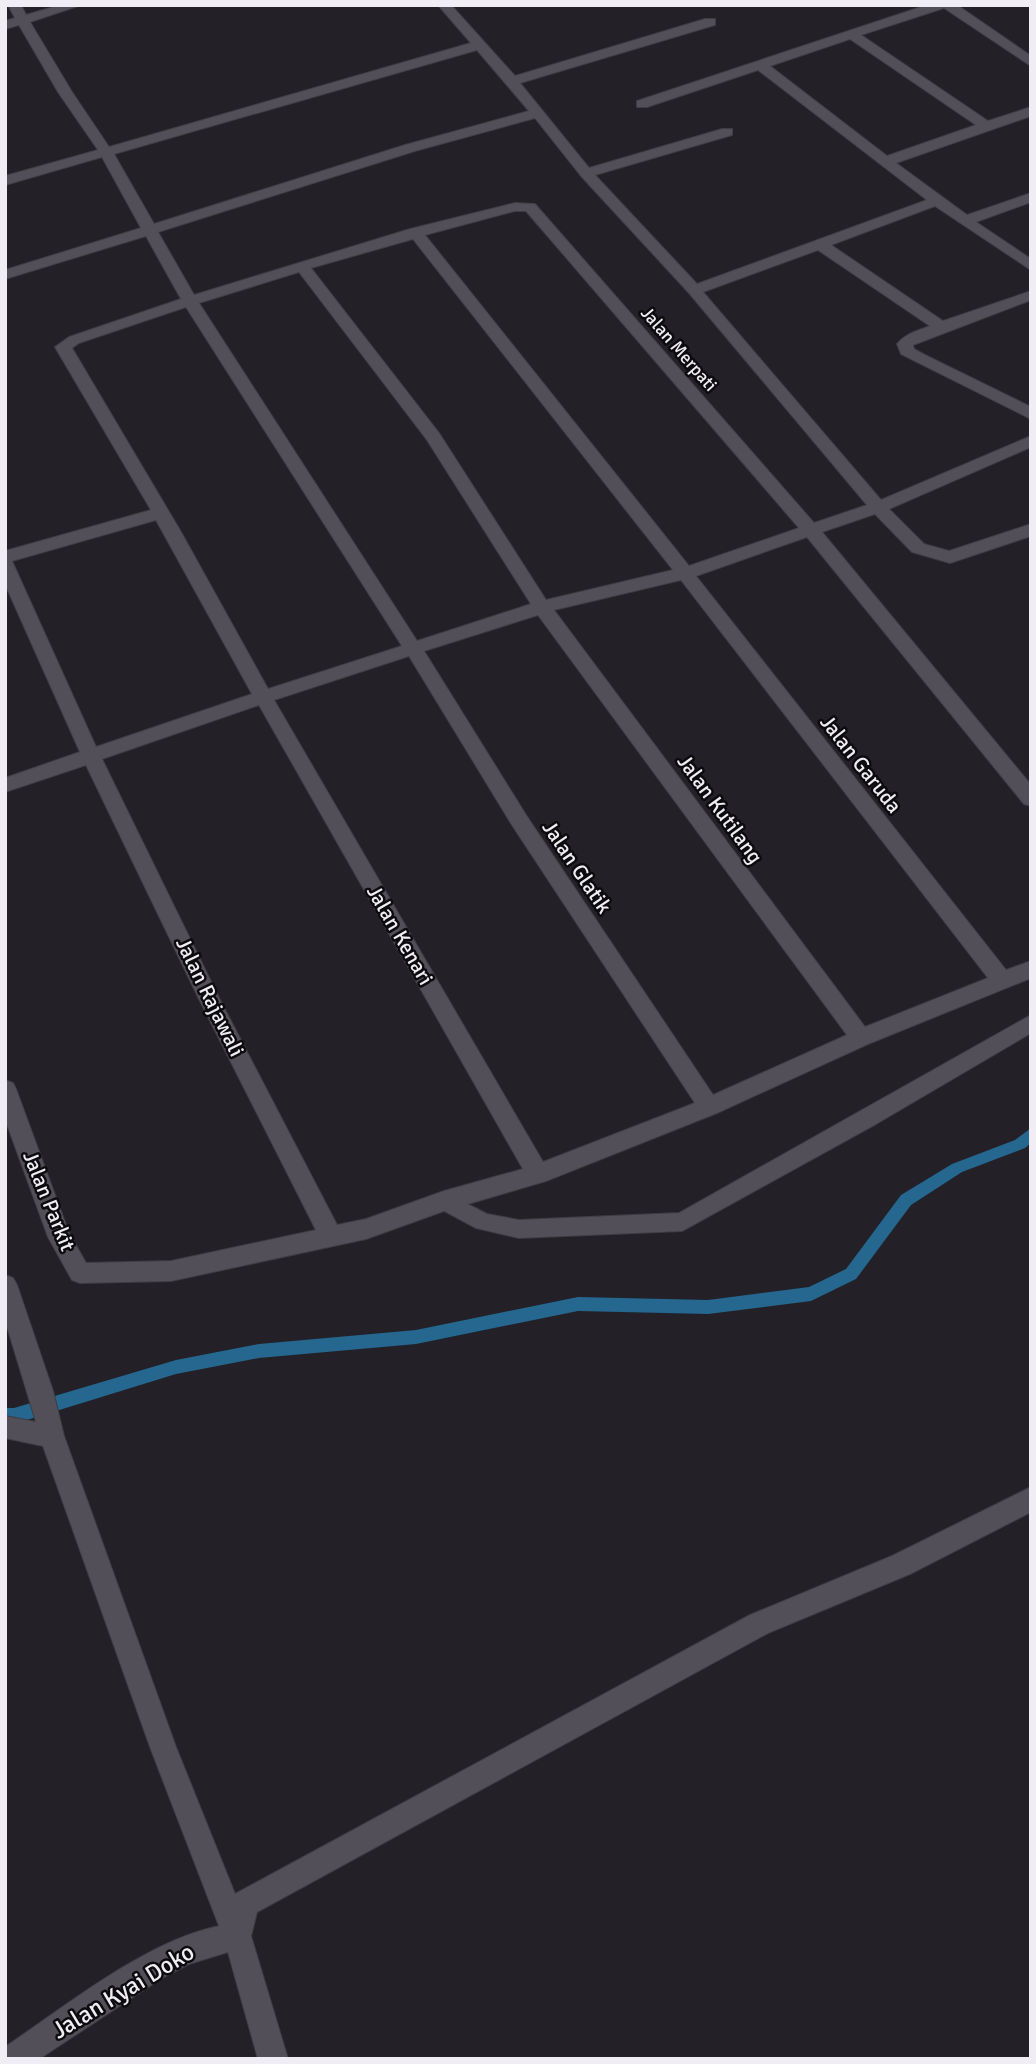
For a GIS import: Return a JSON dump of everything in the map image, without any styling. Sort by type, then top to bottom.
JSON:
[{"type":"street","name":"Jalan Glatik","points":[[14,5],[65,92],[106,152],[189,300],[413,648],[519,820],[709,1107]]},
{"type":"street","points":[[5,24],[75,5]]},
{"type":"street","points":[[443,5],[512,81],[586,173],[694,290],[878,507],[918,548],[950,556],[1027,537]]},
{"type":"street","points":[[642,104],[940,5]]},
{"type":"street","points":[[948,5],[1031,62]]},
{"type":"street","points":[[512,81],[710,22]]},
{"type":"street","points":[[852,35],[985,125]]},
{"type":"street","points":[[5,181],[478,45]]},
{"type":"street","points":[[760,65],[937,201],[1031,266]]},
{"type":"street","points":[[887,161],[1031,111]]},
{"type":"street","points":[[5,275],[491,123],[537,113]]},
{"type":"street","points":[[586,173],[727,132]]},
{"type":"street","points":[[964,221],[1031,197]]},
{"type":"street","points":[[694,290],[937,201]]},
{"type":"street","name":"Jalan Merpati","points":[[415,232],[515,207],[533,209],[809,528],[1031,799]]},
{"type":"street","points":[[189,300],[415,232]]},
{"type":"street","name":"Jalan Garuda","points":[[415,232],[567,420],[683,574],[1003,982]]},
{"type":"street","points":[[820,244],[941,327]]},
{"type":"street","name":"Jalan Kutilang","points":[[302,266],[433,437],[542,607],[861,1038]]},
{"type":"street","points":[[1031,295],[911,338],[905,344],[907,351],[1031,414]]},
{"type":"street","name":"Jalan Kenari","points":[[189,300],[74,340],[63,347],[161,513],[263,697],[538,1174]]},
{"type":"street","points":[[5,785],[263,697],[542,607],[683,574],[809,528],[878,507],[960,474],[1031,441]]},
{"type":"street","points":[[5,557],[161,513]]},
{"type":"street","name":"Jalan Rajawali","points":[[5,564],[91,756],[209,999],[331,1237]]},
{"type":"street","points":[[331,1237],[366,1229],[444,1201],[538,1174],[709,1107],[861,1038],[1031,969]]},
{"type":"street","name":"Jalan Parkit","points":[[5,1089],[59,1237],[80,1273],[171,1271],[331,1237]]},
{"type":"street","points":[[5,1284],[41,1391],[51,1430],[163,1747],[237,1936],[273,2059]]},
{"type":"street","points":[[5,1427],[51,1430]]},
{"type":"street","points":[[237,1936],[245,1903],[759,1624],[901,1564],[1031,1499]]},
{"type":"street","name":"Jalan Kyai Doko","points":[[13,2059],[135,1979],[192,1946],[237,1936]]},
{"type":"lane","points":[[444,1201],[483,1222],[519,1229],[682,1222],[1031,1023]]},
{"type":"waterway","points":[[5,1415],[14,1416],[176,1367],[259,1351],[416,1337],[578,1304],[708,1307],[811,1294],[851,1274],[906,1200],[957,1168],[1020,1144],[1031,1134]]}]
